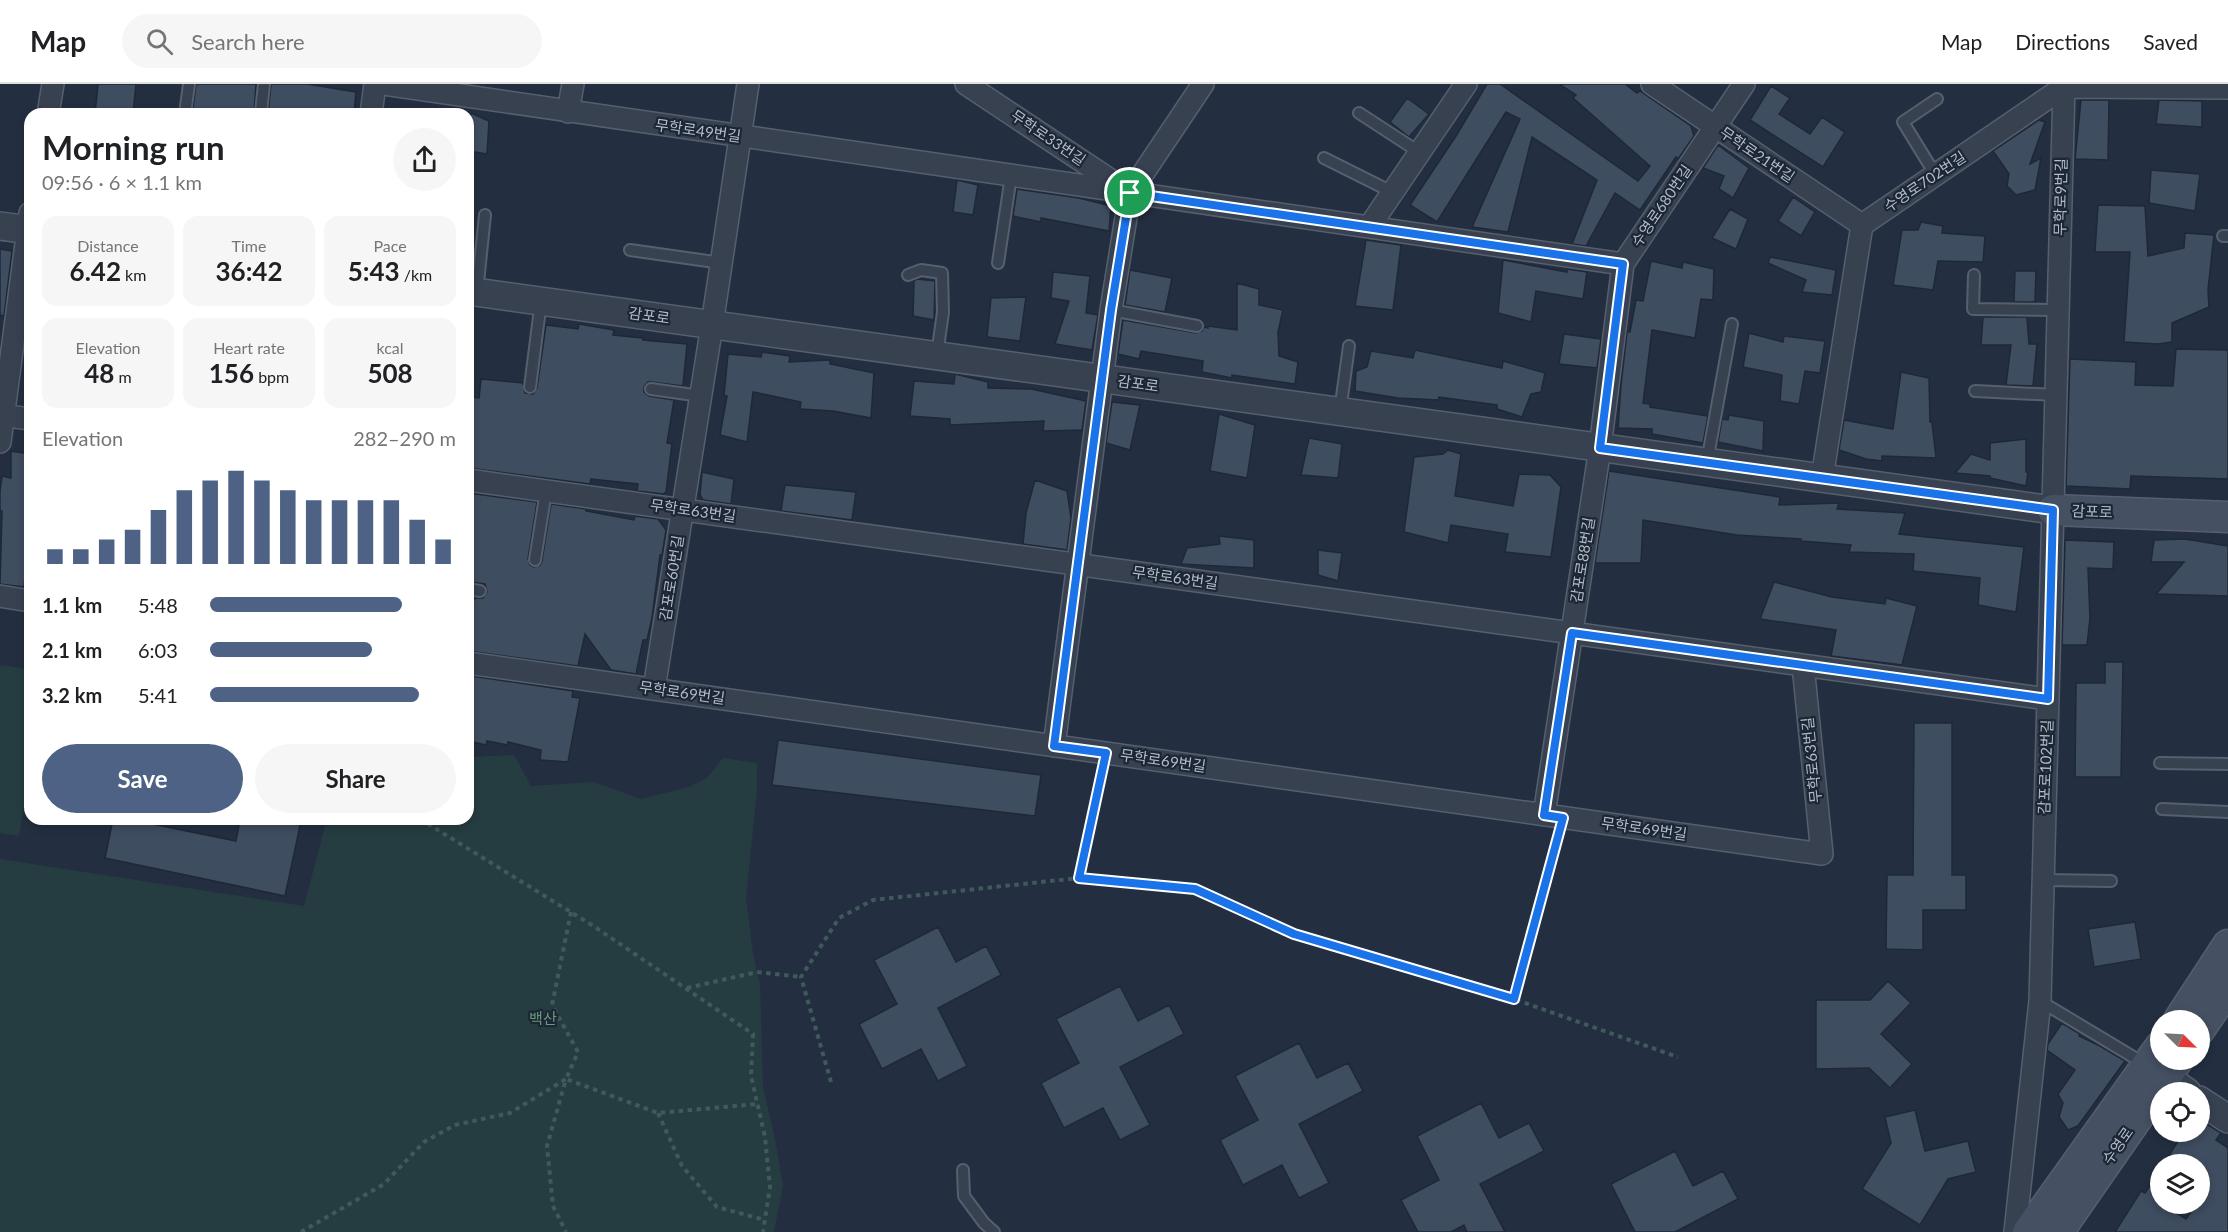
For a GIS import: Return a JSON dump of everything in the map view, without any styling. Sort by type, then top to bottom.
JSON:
[{"type":"main road","name":"감포로","points":[[2053,510],[2228,517]]},
{"type":"main road","points":[[2186,1010],[2228,945]]},
{"type":"main road","points":[[2210,1014],[2228,988]]},
{"type":"main road","name":"수영로","points":[[2028,1232],[2166,1070]]},
{"type":"main road","name":"수영로","points":[[2062,1230],[2167,1070]]},
{"type":"street","points":[[49,108],[53,84]]},
{"type":"street","points":[[372,108],[375,84]]},
{"type":"street","name":"무학로49번길","points":[[384,84],[1623,264]]},
{"type":"street","points":[[568,112],[573,84]]},
{"type":"street","name":"감포로60번길","points":[[654,689],[748,84]]},
{"type":"street","name":"무학로33번길","points":[[966,84],[1130,193]]},
{"type":"street","points":[[1054,746],[1111,310],[1130,193],[1203,84]]},
{"type":"street","name":"무학로21번길","points":[[1652,84],[1862,225]]},
{"type":"street","name":"수영로680번길","points":[[1600,448],[1623,264],[1744,84]]},
{"type":"street","points":[[1369,227],[1464,85]]},
{"type":"street","points":[[2063,86],[2228,88]]},
{"type":"street","name":"수영로702번길","points":[[1862,225],[2063,86]]},
{"type":"street","name":"무학로9번길","points":[[2053,510],[2063,86]]},
{"type":"street","points":[[0,442],[22,225]]},
{"type":"street","points":[[1822,478],[1862,225]]},
{"type":"street","name":"감포로","points":[[474,292],[2053,510]]},
{"type":"street","points":[[2,415],[24,418]]},
{"type":"street","name":"감포로88번길","points":[[1554,816],[1572,633],[1600,448]]},
{"type":"street","name":"무학로63번길","points":[[474,481],[2048,699]]},
{"type":"street","name":"감포로102번길","points":[[2015,1232],[2040,1002],[2053,510]]},
{"type":"street","points":[[0,596],[24,600]]},
{"type":"street","name":"무학로69번길","points":[[474,664],[1822,854]]},
{"type":"street","name":"무학로63번길","points":[[1803,665],[1822,854]]},
{"type":"street","points":[[2210,1107],[2228,1119]]},
{"type":"lane","points":[[186,108],[189,84]]},
{"type":"lane","points":[[261,108],[264,84]]},
{"type":"lane","points":[[1935,174],[1903,122],[1937,99]]},
{"type":"lane","points":[[1359,113],[1419,152]]},
{"type":"lane","points":[[1324,158],[1392,192]]},
{"type":"lane","points":[[998,263],[1011,176]]},
{"type":"lane","name":"감포로","points":[[474,280],[485,215]]},
{"type":"lane","points":[[630,250],[722,263]]},
{"type":"lane","points":[[908,275],[921,270],[942,273],[943,312],[936,356]]},
{"type":"lane","points":[[1974,275],[1973,309],[2058,310]]},
{"type":"lane","points":[[530,387],[541,301]]},
{"type":"lane","points":[[1111,310],[1197,326]]},
{"type":"lane","points":[[1707,462],[1732,324]]},
{"type":"lane","points":[[1340,411],[1349,346]]},
{"type":"lane","points":[[651,389],[701,396]]},
{"type":"lane","points":[[1976,391],[2056,395]]},
{"type":"lane","points":[[535,560],[546,491]]},
{"type":"lane","points":[[474,590],[480,591]]},
{"type":"lane","points":[[2160,763],[2228,764]]},
{"type":"lane","points":[[2162,809],[2228,812]]},
{"type":"lane","points":[[2043,880],[2111,881]]},
{"type":"lane","points":[[2040,1002],[2150,1059]]},
{"type":"lane","points":[[963,1170],[964,1196],[984,1223],[994,1232]]},
{"type":"path","points":[[1079,878],[1106,753]]},
{"type":"path","points":[[1514,999],[1554,816]]},
{"type":"path","points":[[430,825],[571,912],[753,1034],[751,1077],[765,1137],[770,1187],[763,1232]]},
{"type":"path","points":[[831,1082],[801,977],[839,918],[873,900],[1079,878],[1195,889],[1294,934],[1514,999],[1677,1057]]},
{"type":"path","points":[[566,1232],[553,1206],[547,1146],[566,1079],[578,1052],[552,1005],[571,912]]},
{"type":"path","points":[[686,988],[757,972],[801,977]]},
{"type":"path","points":[[566,1079],[658,1113],[758,1104]]},
{"type":"path","points":[[301,1232],[384,1184],[424,1142],[455,1125],[510,1113],[566,1079]]},
{"type":"path","points":[[658,1113],[682,1166],[717,1207],[765,1220]]},
{"type":"green space","points":[[0,666],[24,669],[24,805],[19,836],[0,833]]},
{"type":"green space","name":"백산","points":[[514,755],[531,786],[594,782],[641,799],[689,787],[707,778],[723,758],[757,763],[757,790],[746,898],[753,954],[760,985],[763,1087],[783,1186],[774,1232],[0,1232],[0,859],[304,906],[325,825],[474,825],[474,757]]},
{"type":"building","points":[[98,84],[136,84],[134,108],[96,108]]},
{"type":"building","points":[[196,84],[256,84],[254,108],[193,108]]},
{"type":"building","points":[[271,84],[307,84],[356,92],[355,108],[269,108]]},
{"type":"building","points":[[1487,84],[1500,84],[1638,181],[1650,166],[1573,98],[1576,95],[1559,84],[1625,84],[1637,93],[1640,91],[1691,126],[1694,136],[1678,159],[1676,157],[1640,210],[1615,193],[1586,246],[1572,244],[1597,180],[1532,137],[1508,232],[1472,227],[1520,119],[1506,112],[1437,222],[1410,205]]},
{"type":"building","points":[[1771,86],[1790,98],[1779,114],[1810,134],[1822,117],[1845,132],[1823,167],[1750,120]]},
{"type":"building","points":[[1407,98],[1429,114],[1409,137],[1390,122]]},
{"type":"building","points":[[2081,100],[2109,100],[2108,160],[2075,159]]},
{"type":"building","points":[[2159,100],[2202,101],[2202,127],[2156,124]]},
{"type":"building","points":[[474,114],[489,121],[487,154],[474,152]]},
{"type":"building","points":[[2039,120],[2045,122],[2030,164],[2041,158],[2035,190],[2016,195],[2007,186],[2009,174],[1993,151]]},
{"type":"building","points":[[1718,145],[1749,168],[1733,198],[1719,189],[1724,176],[1703,168]]},
{"type":"building","points":[[2151,170],[2200,174],[2195,211],[2149,203]]},
{"type":"building","points":[[957,180],[978,185],[973,215],[953,212]]},
{"type":"building","points":[[1017,189],[1079,198],[1111,206],[1109,231],[1041,218],[1041,222],[1013,216]]},
{"type":"building","points":[[1793,197],[1815,212],[1801,236],[1778,221]]},
{"type":"building","points":[[2098,205],[2145,206],[2148,256],[2184,248],[2185,233],[2214,235],[2208,290],[2209,307],[2172,323],[2172,342],[2158,344],[2124,342],[2130,252],[2095,252]]},
{"type":"building","points":[[1730,209],[1748,219],[1736,249],[1712,238]]},
{"type":"building","points":[[1921,222],[1943,226],[1942,233],[1985,236],[1983,262],[1938,261],[1933,290],[1893,285],[1902,230],[1918,230]]},
{"type":"building","points":[[1366,240],[1401,245],[1393,310],[1355,306]]},
{"type":"building","points":[[0,249],[12,251],[4,316],[0,315]]},
{"type":"building","points":[[1770,257],[1836,270],[1832,295],[1802,292],[1806,280],[1768,263]]},
{"type":"building","points":[[1503,260],[1567,272],[1567,269],[1587,272],[1583,299],[1536,291],[1531,322],[1498,313]]},
{"type":"building","points":[[1651,261],[1682,268],[1683,262],[1714,269],[1713,300],[1701,299],[1695,338],[1652,330],[1643,403],[1650,404],[1650,407],[1708,416],[1703,443],[1652,434],[1652,429],[1618,428],[1627,332],[1630,332],[1636,300],[1643,301]]},
{"type":"building","points":[[1130,270],[1172,278],[1165,312],[1125,305]]},
{"type":"building","points":[[2015,271],[2036,271],[2035,302],[2014,302]]},
{"type":"building","points":[[1053,272],[1090,276],[1086,313],[1098,315],[1092,350],[1055,344],[1069,301],[1051,298]]},
{"type":"building","points":[[917,279],[935,281],[934,320],[913,316],[914,281]]},
{"type":"building","points":[[1237,283],[1259,289],[1259,305],[1283,310],[1278,332],[1279,356],[1298,362],[1295,384],[1232,375],[1232,378],[1202,372],[1203,361],[1141,351],[1139,359],[1118,354],[1123,320],[1196,333],[1208,326],[1237,330]]},
{"type":"building","points":[[1026,297],[1020,341],[987,337],[991,298]]},
{"type":"building","points":[[1983,317],[2027,317],[2029,344],[2037,344],[2033,386],[2006,385],[2011,345],[1981,345]]},
{"type":"building","points":[[579,324],[614,330],[613,335],[687,344],[683,386],[648,382],[644,387],[644,392],[649,396],[674,400],[667,443],[672,444],[666,492],[663,494],[637,491],[638,484],[591,479],[590,484],[474,469],[474,397],[479,398],[481,379],[523,383],[525,393],[533,394],[537,388],[546,325],[578,329]]},
{"type":"building","points":[[1749,333],[1783,342],[1784,336],[1825,341],[1820,373],[1805,371],[1799,404],[1780,401],[1782,375],[1743,367]]},
{"type":"building","points":[[1564,334],[1601,339],[1597,368],[1559,364]]},
{"type":"building","points":[[2176,349],[2228,350],[2228,479],[2131,476],[2130,489],[2066,486],[2070,359],[2136,362],[2135,385],[2173,386]]},
{"type":"building","points":[[1415,350],[1502,368],[1503,361],[1545,373],[1541,392],[1531,394],[1522,417],[1497,409],[1497,405],[1439,397],[1438,400],[1398,398],[1355,391],[1356,371],[1367,367],[1371,351],[1413,358]]},
{"type":"building","points":[[762,352],[790,356],[789,362],[830,360],[830,364],[874,373],[871,418],[833,411],[800,409],[801,402],[753,392],[747,442],[720,435],[727,396],[724,395],[728,354],[761,357]]},
{"type":"building","points":[[1901,372],[1929,378],[1930,422],[1932,422],[1936,458],[1882,456],[1882,461],[1866,459],[1839,450],[1844,420],[1893,429]]},
{"type":"building","points":[[955,374],[988,382],[988,388],[1031,389],[1086,401],[1082,430],[1043,431],[1044,421],[950,425],[950,419],[910,416],[914,381],[954,384]]},
{"type":"building","points":[[1112,402],[1140,405],[1130,450],[1106,443]]},
{"type":"building","points":[[1219,414],[1255,425],[1247,478],[1210,471]]},
{"type":"building","points":[[1729,415],[1764,421],[1763,451],[1718,442],[1722,419],[1728,420]]},
{"type":"building","points":[[1309,438],[1342,444],[1338,478],[1301,475]]},
{"type":"building","points":[[2026,439],[2026,472],[2028,472],[2026,486],[1990,478],[1990,476],[1955,473],[1971,454],[1990,460],[1990,443]]},
{"type":"building","points":[[1448,450],[1461,454],[1455,496],[1513,506],[1519,474],[1550,475],[1561,487],[1551,557],[1505,552],[1508,534],[1451,525],[1448,543],[1404,532],[1414,457],[1443,454]]},
{"type":"building","points":[[11,451],[24,453],[24,587],[0,584],[2,511],[0,511],[0,491],[2,476],[11,478]]},
{"type":"building","points":[[1609,471],[1780,497],[1779,505],[1839,503],[1837,509],[1905,513],[1899,534],[2024,547],[2016,612],[1978,605],[1980,578],[1913,571],[1914,554],[1849,552],[1851,545],[1737,535],[1643,520],[1641,563],[1595,563]]},
{"type":"building","points":[[702,472],[734,479],[731,504],[703,500],[700,495]]},
{"type":"building","points":[[1035,480],[1067,491],[1071,518],[1067,550],[1023,544],[1026,513]]},
{"type":"building","points":[[785,485],[856,492],[852,520],[781,511]]},
{"type":"building","points":[[474,494],[537,502],[528,559],[530,565],[534,567],[540,565],[542,561],[551,504],[634,520],[635,516],[658,519],[666,530],[662,555],[660,555],[652,618],[647,640],[643,640],[636,674],[611,670],[585,634],[578,666],[474,652],[474,599],[483,598],[487,592],[485,584],[474,583]]},
{"type":"building","points":[[1219,536],[1254,540],[1254,568],[1181,564],[1187,548],[1220,544]]},
{"type":"building","points":[[2185,539],[2228,546],[2228,596],[2156,594],[2184,562],[2151,562],[2154,540]]},
{"type":"building","points":[[2065,540],[2114,542],[2113,569],[2088,568],[2090,618],[2087,645],[2062,645]]},
{"type":"building","points":[[1318,550],[1342,553],[1338,581],[1318,575]]},
{"type":"building","points":[[1774,582],[1832,597],[1885,604],[1886,598],[1917,606],[1902,665],[1831,656],[1836,630],[1760,619]]},
{"type":"building","points":[[2105,662],[2123,662],[2121,777],[2075,777],[2076,683],[2105,683]]},
{"type":"building","points":[[474,676],[573,691],[572,697],[580,698],[568,762],[540,760],[541,750],[508,742],[507,745],[487,741],[486,745],[474,742]]},
{"type":"building","points":[[1914,723],[1952,723],[1952,875],[1966,875],[1966,910],[1923,910],[1923,950],[1886,949],[1887,875],[1913,875]]},
{"type":"building","points":[[778,740],[1041,775],[1035,816],[772,785]]},
{"type":"building","points":[[112,825],[157,825],[236,841],[239,825],[300,825],[285,896],[105,858]]},
{"type":"building","points":[[2135,922],[2141,959],[2094,967],[2088,929]]},
{"type":"building","points":[[938,927],[956,962],[986,946],[1001,975],[938,1008],[967,1066],[938,1081],[921,1049],[882,1069],[859,1024],[897,1004],[874,960]]},
{"type":"building","points":[[1888,981],[1911,1003],[1881,1034],[1912,1064],[1890,1088],[1869,1068],[1816,1069],[1816,1000],[1870,1000]]},
{"type":"building","points":[[1120,986],[1138,1021],[1169,1005],[1184,1034],[1120,1067],[1150,1125],[1120,1140],[1103,1108],[1064,1128],[1041,1083],[1079,1063],[1056,1019]]},
{"type":"building","points":[[2062,1023],[2080,1034],[2079,1036],[2125,1061],[2078,1126],[2068,1130],[2059,1117],[2063,1103],[2058,1094],[2075,1070],[2047,1050],[2048,1044]]},
{"type":"building","points":[[1299,1043],[1317,1078],[1348,1063],[1363,1091],[1299,1124],[1329,1183],[1299,1198],[1282,1165],[1243,1185],[1220,1140],[1258,1120],[1235,1076]]},
{"type":"building","points":[[1481,1103],[1499,1138],[1529,1123],[1544,1151],[1480,1184],[1505,1232],[1467,1232],[1464,1225],[1451,1232],[1418,1232],[1401,1200],[1439,1180],[1417,1136]]},
{"type":"building","points":[[1915,1110],[1925,1151],[1968,1141],[1976,1172],[1948,1179],[1920,1225],[1862,1189],[1891,1143],[1885,1117]]},
{"type":"building","points":[[2210,1126],[2221,1133],[2216,1140],[2228,1148],[2228,1232],[2115,1232],[2141,1191],[2145,1193],[2150,1185],[2150,1214],[2178,1214],[2186,1219],[2189,1214],[2210,1214],[2210,1154],[2170,1154],[2177,1142],[2210,1142]]},
{"type":"building","points":[[1675,1151],[1693,1186],[1723,1171],[1738,1199],[1675,1232],[1635,1232],[1611,1184]]},
{"type":"route","points":[[1130,193],[1623,264],[1600,448],[2053,510],[2048,699],[1572,633],[1544,815],[1563,818],[1514,999],[1294,934],[1195,889],[1079,878],[1106,753],[1054,746],[1111,310],[1130,193]]}]
